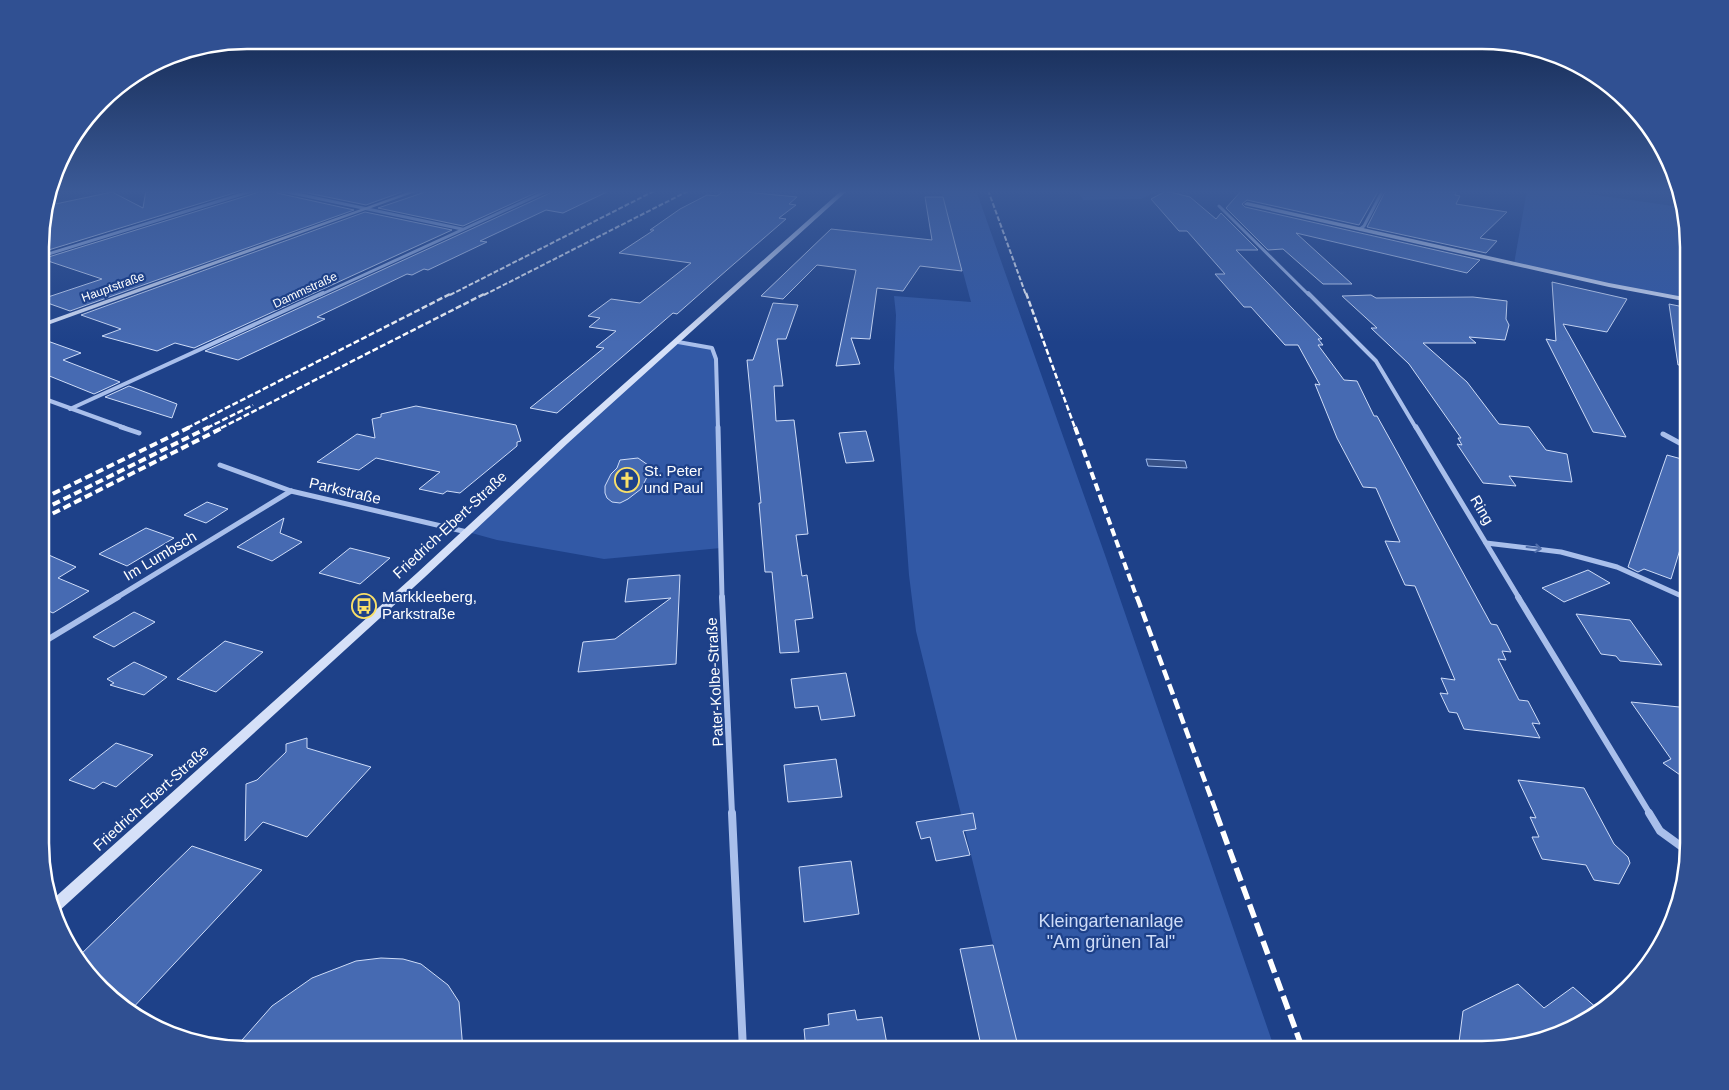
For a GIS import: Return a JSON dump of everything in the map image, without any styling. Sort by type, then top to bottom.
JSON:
[{"type":"street","points":[[49,254],[91,241]]},
{"type":"street","name":"Hauptstraße","points":[[49,321],[274,241]]},
{"type":"street","name":"Dammstraße","points":[[70,409],[436,241]]},
{"type":"street","name":"Friedrich-Ebert-Straße","points":[[58,903],[468,532],[565,441],[789,241]]},
{"type":"street","name":"Ring","points":[[1254,241],[1376,361],[1660,831],[1680,845]]},
{"type":"street","points":[[1413,241],[1609,285],[1680,298]]},
{"type":"street","name":"Pater-Kolbe-Straße","points":[[678,342],[712,348],[716,360],[721,566],[743,1041]]},
{"type":"street","points":[[49,401],[139,433]]},
{"type":"street","points":[[1664,434],[1680,443]]},
{"type":"street","name":"Parkstraße","points":[[220,465],[291,491],[468,532]]},
{"type":"street","name":"Im Lumbsch","points":[[49,639],[291,491]]},
{"type":"street","points":[[1486,543],[1561,552],[1608,564],[1680,594]]},
{"type":"green space","name":"Kleingartenanlage \"Am grünen Tal\"","points":[[955,241],[994,241],[1105,555],[1272,1041],[1017,1041],[916,631],[909,575],[894,368],[896,315],[894,296],[971,302]]},
{"type":"green space","points":[[1518,241],[1680,241],[1680,298],[1514,264]]},
{"type":"green space","points":[[678,342],[707,346],[715,354],[721,548],[604,559],[497,540],[468,532]]},
{"type":"shaded area","points":[[1146,459],[1185,461],[1187,468],[1148,466]]},
{"type":"building","points":[[49,241],[78,241],[49,250]]},
{"type":"building","points":[[101,241],[267,241],[70,311],[49,304],[49,297],[102,279],[49,261],[49,257]]},
{"type":"building","points":[[285,241],[428,241],[194,348],[175,343],[157,351],[102,336],[121,329],[81,315]]},
{"type":"building","points":[[445,241],[487,242],[428,270],[424,269],[412,275],[407,274],[317,317],[325,319],[238,360],[205,351]]},
{"type":"building","points":[[637,241],[761,241],[677,314],[673,313],[557,413],[530,408],[604,348],[596,347],[616,331],[589,327],[600,318],[588,316],[611,299],[640,303],[691,263],[619,253]]},
{"type":"building","points":[[819,241],[954,241],[962,271],[920,266],[903,291],[877,288],[870,339],[851,338],[860,364],[836,366],[856,270],[817,265],[783,299],[761,296]]},
{"type":"building","points":[[1196,241],[1249,241],[1258,250],[1236,250],[1322,339],[1318,339],[1323,345],[1318,345],[1344,380],[1357,381],[1374,416],[1377,416],[1491,624],[1497,625],[1511,652],[1502,651],[1506,660],[1498,659],[1519,700],[1528,701],[1540,724],[1532,723],[1540,738],[1464,729],[1457,713],[1449,712],[1440,693],[1448,694],[1441,678],[1455,680],[1415,586],[1405,585],[1385,541],[1400,542],[1376,488],[1363,487],[1337,438],[1315,384],[1320,385],[1298,345],[1285,345],[1251,307],[1244,307],[1215,274],[1225,274]]},
{"type":"building","points":[[1259,241],[1305,241],[1352,284],[1323,284],[1283,249],[1268,250]]},
{"type":"building","points":[[1330,241],[1395,241],[1480,260],[1467,273]]},
{"type":"building","points":[[1430,241],[1497,241],[1486,253]]},
{"type":"building","points":[[1552,282],[1627,299],[1607,332],[1563,324],[1626,437],[1593,432],[1546,339],[1556,341]]},
{"type":"building","points":[[1371,295],[1376,298],[1473,297],[1507,301],[1506,319],[1509,325],[1505,340],[1469,337],[1476,343],[1423,343],[1467,382],[1499,424],[1529,427],[1546,450],[1567,454],[1572,482],[1509,476],[1516,486],[1483,483],[1457,444],[1462,445],[1458,438],[1461,438],[1409,364],[1371,328],[1377,328],[1342,296]]},
{"type":"building","points":[[773,303],[798,305],[786,339],[777,339],[783,386],[774,386],[776,421],[794,420],[808,534],[796,535],[802,576],[807,575],[813,618],[795,620],[799,652],[780,653],[772,572],[765,572],[759,503],[761,503],[747,360],[753,360]]},
{"type":"building","points":[[1669,304],[1680,306],[1680,365],[1678,365]]},
{"type":"building","points":[[49,342],[81,353],[63,360],[120,382],[94,394],[49,376]]},
{"type":"building","points":[[129,386],[177,404],[172,418],[105,397]]},
{"type":"building","points":[[416,406],[516,425],[521,441],[517,442],[517,446],[460,493],[447,491],[443,494],[419,489],[440,472],[376,458],[359,470],[317,462],[357,434],[375,438],[372,419],[381,417],[381,414]]},
{"type":"building","points":[[866,431],[874,461],[846,463],[839,433]]},
{"type":"building","points":[[1667,455],[1680,459],[1680,550],[1671,579],[1644,569],[1638,572],[1628,567]]},
{"type":"building","name":"St. Peter und Paul","points":[[638,458],[648,465],[649,473],[641,489],[620,503],[612,502],[605,493],[605,486],[611,474],[617,468],[620,460]]},
{"type":"building","points":[[207,502],[228,509],[206,523],[184,515]]},
{"type":"building","points":[[284,518],[280,533],[302,542],[272,561],[237,547]]},
{"type":"building","points":[[146,528],[174,538],[127,566],[99,554]]},
{"type":"building","points":[[350,548],[390,558],[360,584],[319,573]]},
{"type":"building","points":[[49,555],[76,567],[58,578],[89,591],[53,613],[49,611]]},
{"type":"building","points":[[1588,570],[1610,583],[1564,602],[1542,588]]},
{"type":"building","points":[[680,575],[676,664],[578,672],[583,642],[615,639],[671,598],[625,602],[628,579]]},
{"type":"building","points":[[134,612],[155,622],[114,647],[93,637]]},
{"type":"building","points":[[1576,614],[1630,620],[1662,665],[1620,661],[1616,656],[1601,654]]},
{"type":"building","points":[[225,641],[263,652],[216,692],[177,679]]},
{"type":"building","points":[[134,662],[167,677],[144,695],[110,685],[114,683],[107,679]]},
{"type":"building","points":[[846,673],[855,716],[821,720],[818,706],[795,708],[791,679]]},
{"type":"building","points":[[1631,702],[1680,707],[1680,775],[1663,763],[1671,759]]},
{"type":"building","points":[[307,738],[307,748],[371,767],[307,837],[263,822],[245,841],[246,784],[257,780],[286,752],[286,744]]},
{"type":"building","points":[[116,743],[153,755],[116,787],[103,782],[94,789],[69,780]]},
{"type":"building","points":[[836,759],[842,797],[788,802],[784,765]]},
{"type":"building","points":[[1518,780],[1584,788],[1614,844],[1628,857],[1630,863],[1619,884],[1594,880],[1586,865],[1542,859],[1532,837],[1539,837],[1530,817],[1536,818]]},
{"type":"building","points":[[973,813],[976,829],[963,831],[970,855],[936,861],[930,837],[921,839],[916,822]]},
{"type":"building","points":[[192,846],[262,870],[134,1006],[116,992],[98,974],[82,953]]},
{"type":"building","points":[[851,861],[859,914],[804,922],[799,867]]},
{"type":"building","points":[[993,945],[1017,1041],[980,1041],[960,949]]},
{"type":"building","points":[[381,958],[403,959],[421,964],[448,985],[459,1002],[462,1041],[241,1041],[272,1006],[312,978],[356,961]]},
{"type":"building","points":[[1518,984],[1544,1008],[1573,987],[1595,1006],[1570,1021],[1546,1031],[1508,1040],[1495,1041],[1459,1041],[1463,1011]]},
{"type":"building","points":[[855,1010],[857,1020],[882,1017],[886,1041],[805,1041],[804,1029],[829,1025],[828,1014]]},
{"type":"railway","points":[[450,295],[556,241]]},
{"type":"railway","points":[[484,295],[590,241]]},
{"type":"railway","points":[[1006,241],[1026,295]]},
{"type":"railway","points":[[187,428],[452,293]]},
{"type":"railway","points":[[221,428],[486,293]]},
{"type":"railway","points":[[1026,293],[1075,428]]},
{"type":"railway","points":[[209,427],[253,405]]},
{"type":"railway","points":[[49,496],[190,427]]},
{"type":"railway","points":[[49,507],[209,427]]},
{"type":"railway","points":[[49,515],[224,427]]},
{"type":"railway","points":[[1075,427],[1137,598]]},
{"type":"railway","points":[[1137,597],[1217,814]]},
{"type":"railway","points":[[1216,813],[1300,1041]]},
{"type":"place","name":"St. Peter und Paul","points":[[627,480]]},
{"type":"place","name":"Markkleeberg, Parkstraße","points":[[364,606]]}]
